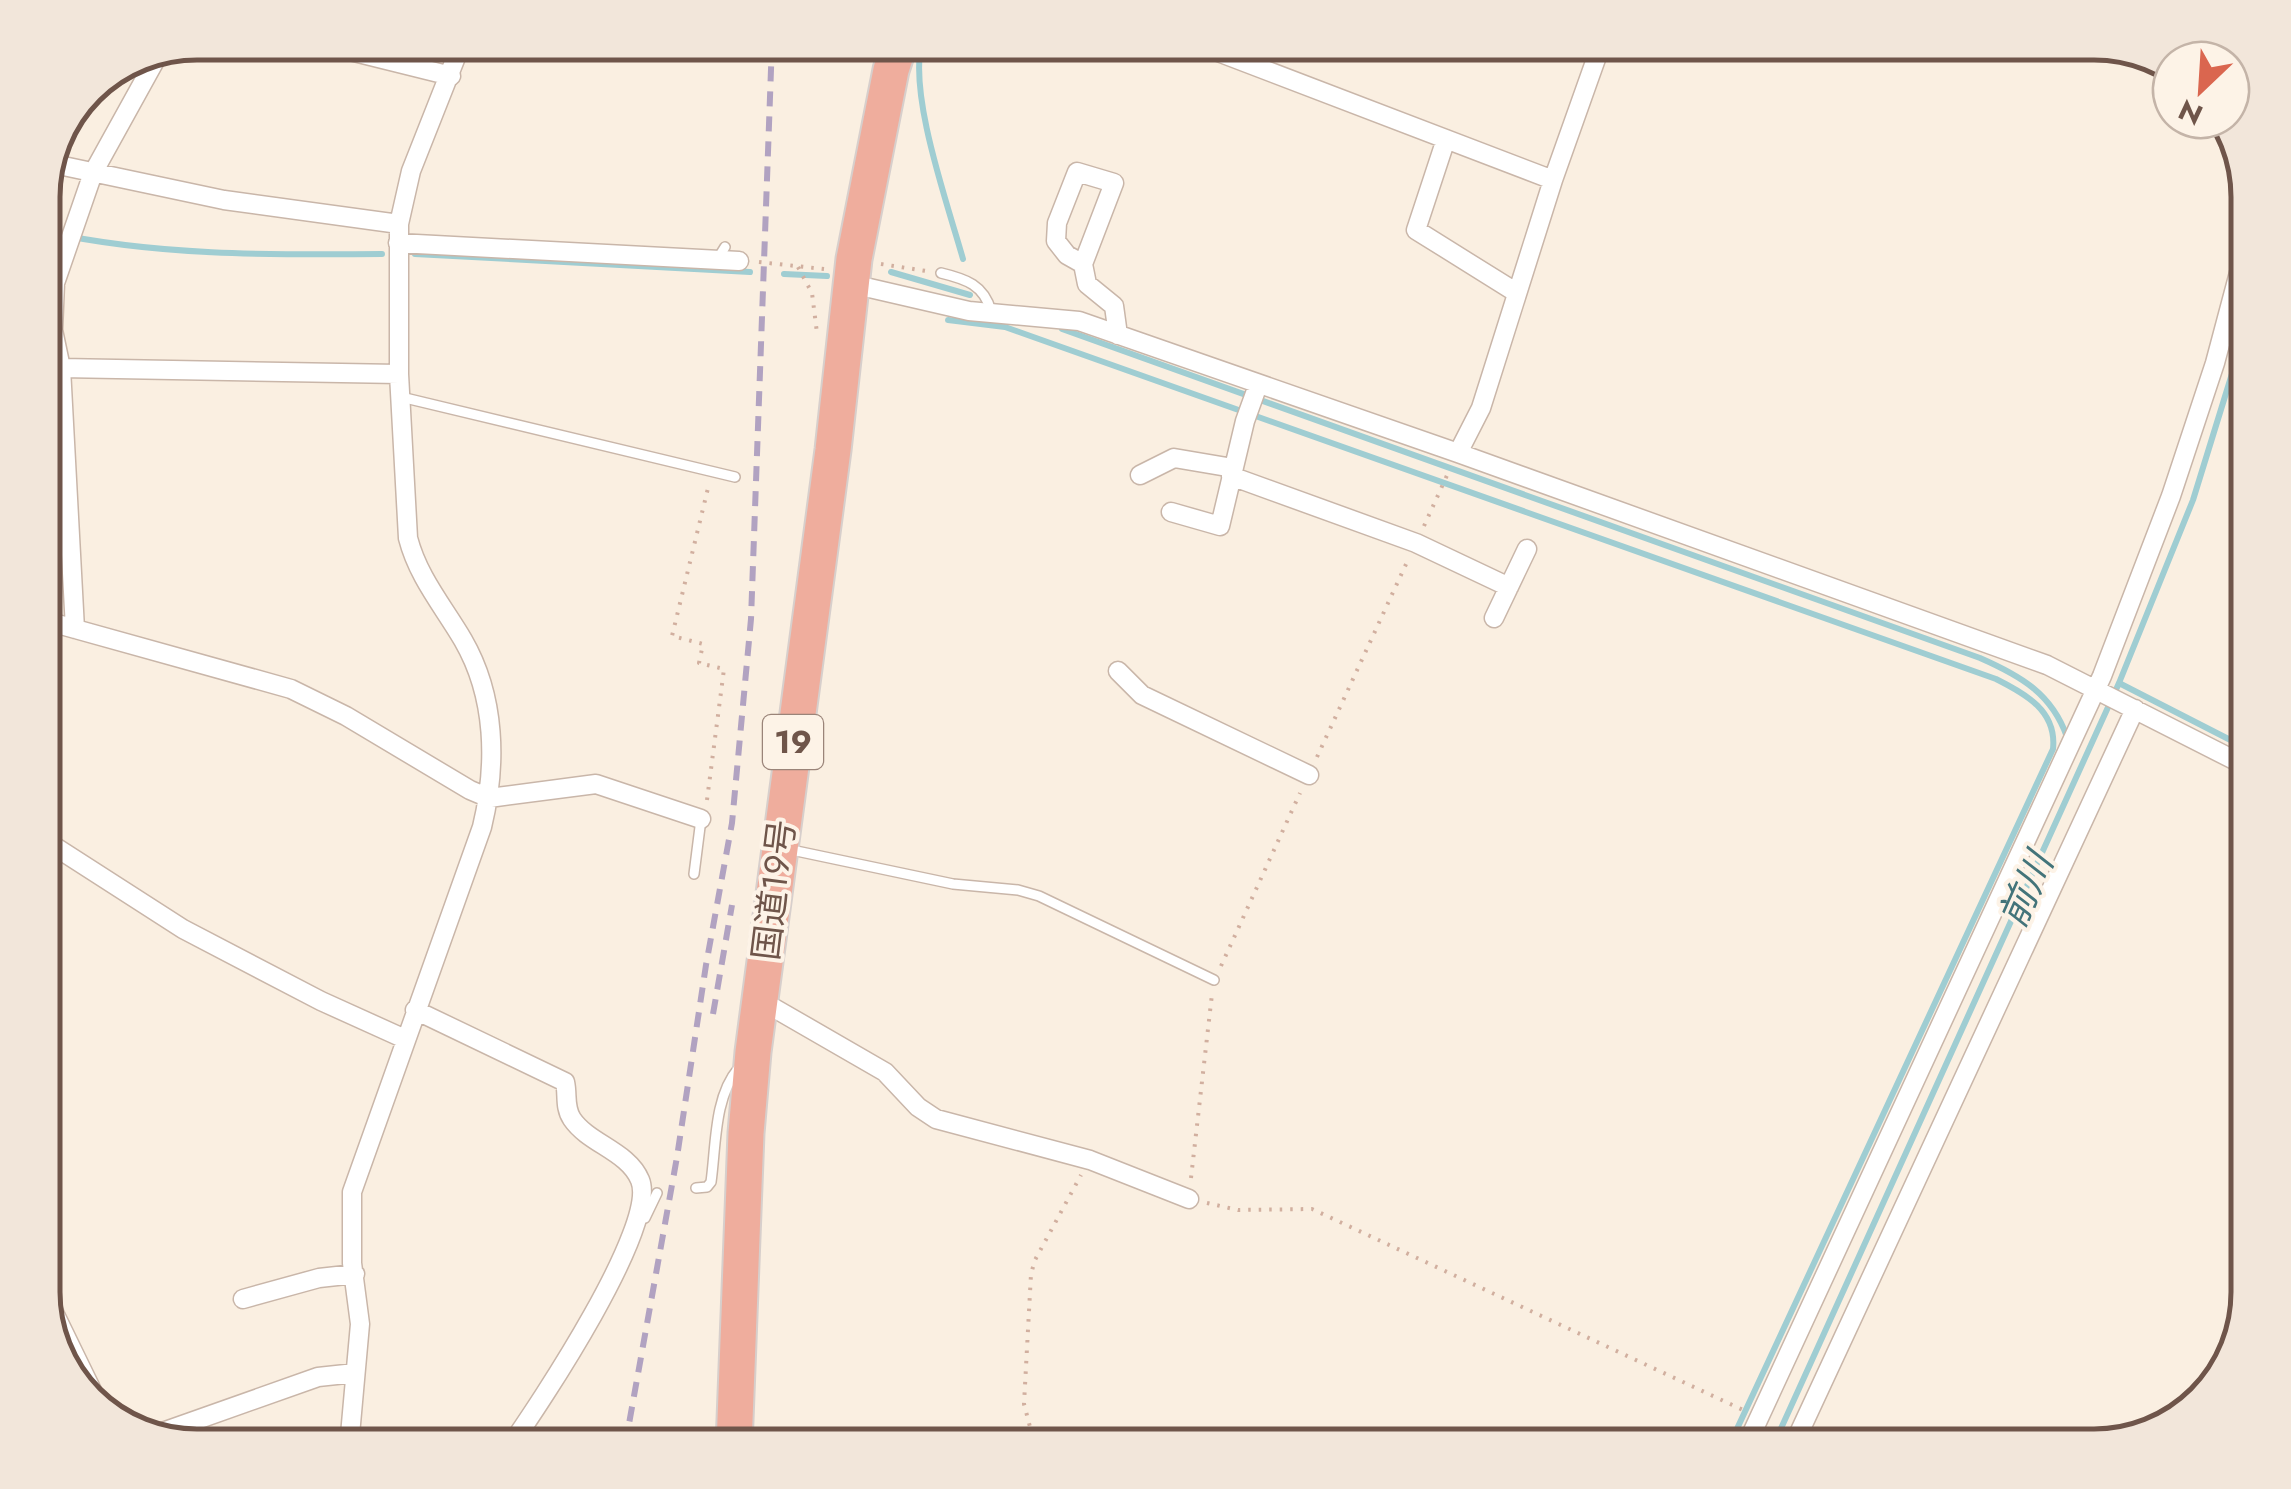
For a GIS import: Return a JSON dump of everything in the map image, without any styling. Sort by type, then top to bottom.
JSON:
[{"type":"highway","name":"国道19号","points":[[735,1429],[746,1133],[753,1052],[854,272],[868,178],[894,60]]},
{"type":"street","points":[[387,60],[451,76]]},
{"type":"street","points":[[351,1429],[360,1324],[352,1263],[352,1192],[489,798],[494,746],[477,674],[465,643],[413,558],[408,538],[400,374],[399,234],[410,171],[456,60]]},
{"type":"street","points":[[1239,60],[1553,180]]},
{"type":"street","points":[[1458,453],[1481,408],[1596,60]]},
{"type":"street","points":[[60,269],[93,173],[151,68]]},
{"type":"street","points":[[1446,139],[1416,230],[1517,293]]},
{"type":"street","points":[[64,166],[399,234],[721,253],[739,261]]},
{"type":"street","points":[[1084,264],[1067,255],[1056,242],[1057,222],[1077,172],[1114,183],[1084,264],[1086,284],[1114,306],[1118,335]]},
{"type":"street","points":[[854,272],[956,309],[1079,321],[1458,453],[2047,665],[2231,758]]},
{"type":"street","points":[[1754,1429],[2074,730],[2100,691],[2172,496],[2231,304]]},
{"type":"street","points":[[60,363],[75,628]]},
{"type":"street","points":[[61,368],[400,374]]},
{"type":"street","points":[[1171,512],[1220,526],[1245,421],[1258,385]]},
{"type":"street","points":[[1140,474],[1174,458],[1232,472],[1416,543],[1509,587]]},
{"type":"street","points":[[1494,618],[1527,549]]},
{"type":"street","points":[[60,624],[291,689],[489,798],[596,784],[701,819]]},
{"type":"street","points":[[1118,671],[1142,695],[1308,776]]},
{"type":"street","points":[[1801,1429],[2130,706]]},
{"type":"street","points":[[60,850],[183,928],[321,1001],[405,1039]]},
{"type":"street","points":[[760,1006],[774,1008],[885,1072],[928,1116],[1090,1160],[1189,1199]]},
{"type":"street","points":[[416,1010],[565,1082],[571,1118],[634,1168],[643,1187],[626,1248],[562,1370],[522,1429]]},
{"type":"street","points":[[242,1298],[319,1278],[356,1274]]},
{"type":"street","points":[[177,1427],[318,1377],[356,1373]]},
{"type":"lane","points":[[941,273],[978,286],[986,296],[991,314]]},
{"type":"lane","points":[[401,397],[734,477]]},
{"type":"lane","points":[[694,874],[701,819]]},
{"type":"lane","points":[[780,847],[954,884],[1018,890],[1039,896],[1214,980]]},
{"type":"lane","points":[[696,1188],[712,1182],[724,1096],[733,1075],[753,1052]]},
{"type":"lane","points":[[626,1248],[636,1242],[657,1194]]},
{"type":"path","points":[[739,261],[854,272],[941,273]]},
{"type":"path","points":[[800,268],[812,292],[818,339]]},
{"type":"path","points":[[1458,453],[1214,980],[1189,1199],[1238,1210],[1312,1210],[1760,1418]]},
{"type":"path","points":[[701,819],[706,808],[724,669],[699,663],[703,644],[672,636],[712,472]]},
{"type":"path","points":[[1031,1429],[1024,1404],[1032,1274],[1090,1160]]},
{"type":"waterway","points":[[920,60],[925,119],[963,259]]},
{"type":"waterway","points":[[60,234],[169,250],[382,254]]},
{"type":"waterway","points":[[415,254],[750,272]]},
{"type":"waterway","points":[[891,272],[970,295]]},
{"type":"waterway","points":[[784,274],[827,276]]},
{"type":"waterway","points":[[948,320],[1005,327],[1996,679],[2028,698],[2045,714],[2053,749],[1737,1429]]},
{"type":"waterway","points":[[1062,329],[1980,658],[2033,688],[2053,709],[2067,737]]},
{"type":"waterway","name":"前川","points":[[1781,1429],[2119,683],[2193,500],[2231,377]]},
{"type":"waterway","points":[[2119,683],[2231,740]]},
{"type":"railway","points":[[628,1429],[732,823],[751,619],[771,60]]},
{"type":"railway","points":[[713,1014],[732,905]]}]
